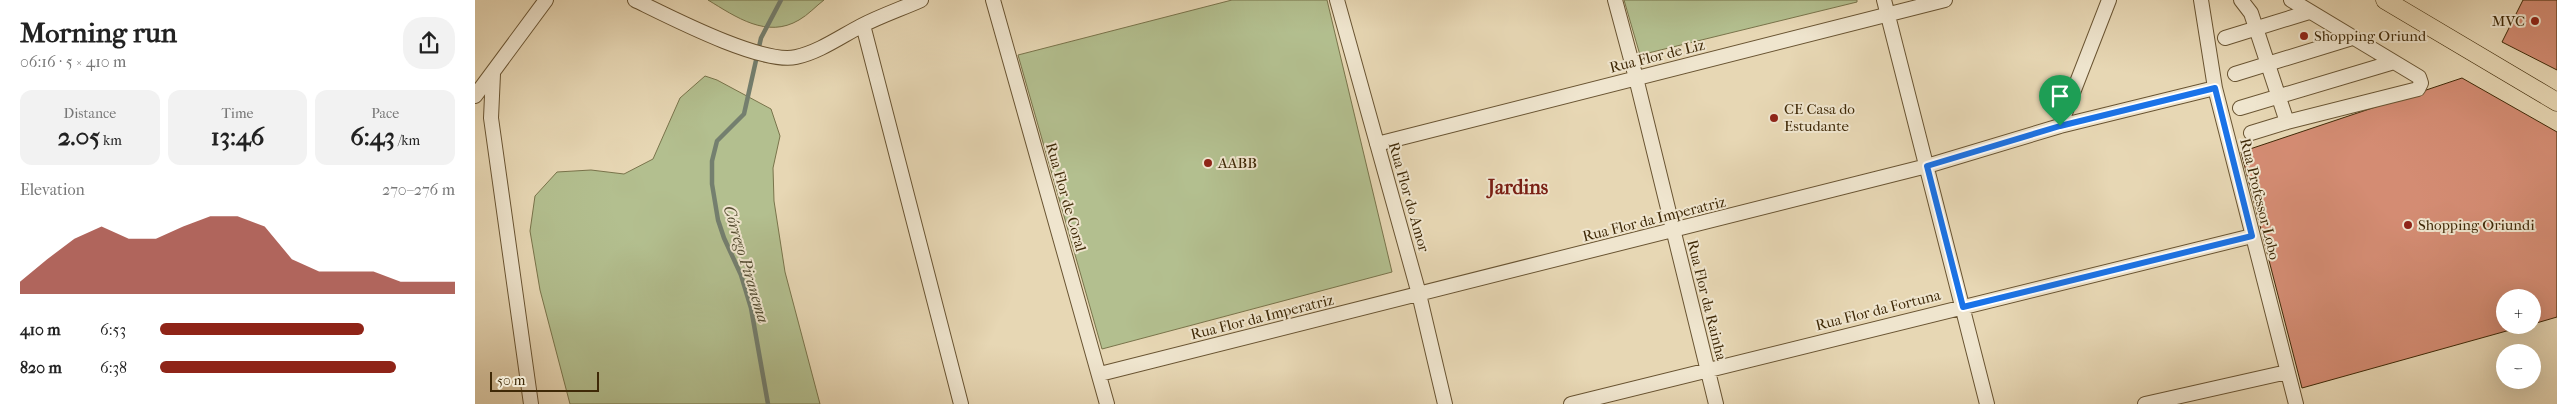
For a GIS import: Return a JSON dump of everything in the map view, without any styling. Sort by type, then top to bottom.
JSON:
[{"type":"main road","points":[[2385,0],[2557,102]]},
{"type":"street","points":[[475,96],[546,0]]},
{"type":"street","points":[[635,0],[737,46],[775,58],[794,58],[813,52],[863,25],[921,0]]},
{"type":"street","name":"Rua Flor de Coral","points":[[993,0],[1107,404]]},
{"type":"street","name":"Rua Flor do Amor","points":[[1337,0],[1419,294],[1445,404]]},
{"type":"street","name":"Rua Flor da Rainha","points":[[1615,0],[1637,78],[1716,404]]},
{"type":"street","points":[[1884,0],[1987,404]]},
{"type":"street","name":"Rua Flor de Liz","points":[[1377,144],[1945,0]]},
{"type":"street","points":[[2060,126],[2109,0]]},
{"type":"street","name":"Rua Professor Lobo","points":[[2201,0],[2215,88],[2296,404]]},
{"type":"street","points":[[2241,0],[2251,13],[2287,122]]},
{"type":"street","points":[[2251,133],[2418,89],[2421,83],[2419,77],[2291,0]]},
{"type":"street","points":[[2225,38],[2309,12]]},
{"type":"street","points":[[863,25],[961,404]]},
{"type":"street","points":[[2235,74],[2267,62],[2352,38]]},
{"type":"street","points":[[2241,108],[2394,62]]},
{"type":"street","points":[[493,74],[491,118],[531,404]]},
{"type":"street","name":"Rua Flor da Imperatriz","points":[[1100,374],[1927,166],[2060,126],[2215,88]]},
{"type":"street","name":"Rua Flor da Fortuna","points":[[1571,404],[2252,236]]},
{"type":"street","points":[[2145,404],[2287,372]]},
{"type":"green space","points":[[708,0],[824,0],[799,20],[787,25],[764,27],[741,19]]},
{"type":"green space","name":"AABB","points":[[1232,0],[1327,0],[1392,272],[1102,349],[1018,55]]},
{"type":"green space","points":[[1624,0],[1857,0],[1857,2],[1640,55]]},
{"type":"green space","points":[[705,76],[717,80],[771,109],[780,136],[773,168],[774,201],[785,272],[820,404],[570,404],[540,290],[530,231],[535,196],[557,172],[591,170],[624,174],[653,159],[680,98]]},
{"type":"building","name":"MVC","points":[[2523,0],[2557,0],[2557,70],[2502,42]]},
{"type":"building","name":"Shopping Oriundi","points":[[2462,78],[2557,132],[2557,317],[2541,322],[2541,289],[2496,289],[2496,334],[2302,388],[2241,152]]},
{"type":"waterway","name":"Córrego Piranema","points":[[768,404],[751,308],[741,275],[718,220],[712,184],[712,161],[717,141],[744,114],[761,38],[781,0]]},
{"type":"place","name":"MVC","points":[[2535,21]]},
{"type":"place","name":"Shopping Oriund","points":[[2304,36]]},
{"type":"place","name":"CE Casa do Estudante","points":[[1774,118]]},
{"type":"place","name":"AABB","points":[[1208,163]]},
{"type":"place","name":"Shopping Oriundi","points":[[2408,225]]},
{"type":"district","name":"Jardins","points":[[1518,187]]},
{"type":"route","points":[[2215,88],[2252,236],[1963,307],[1927,166],[2060,126],[2215,88]]}]
